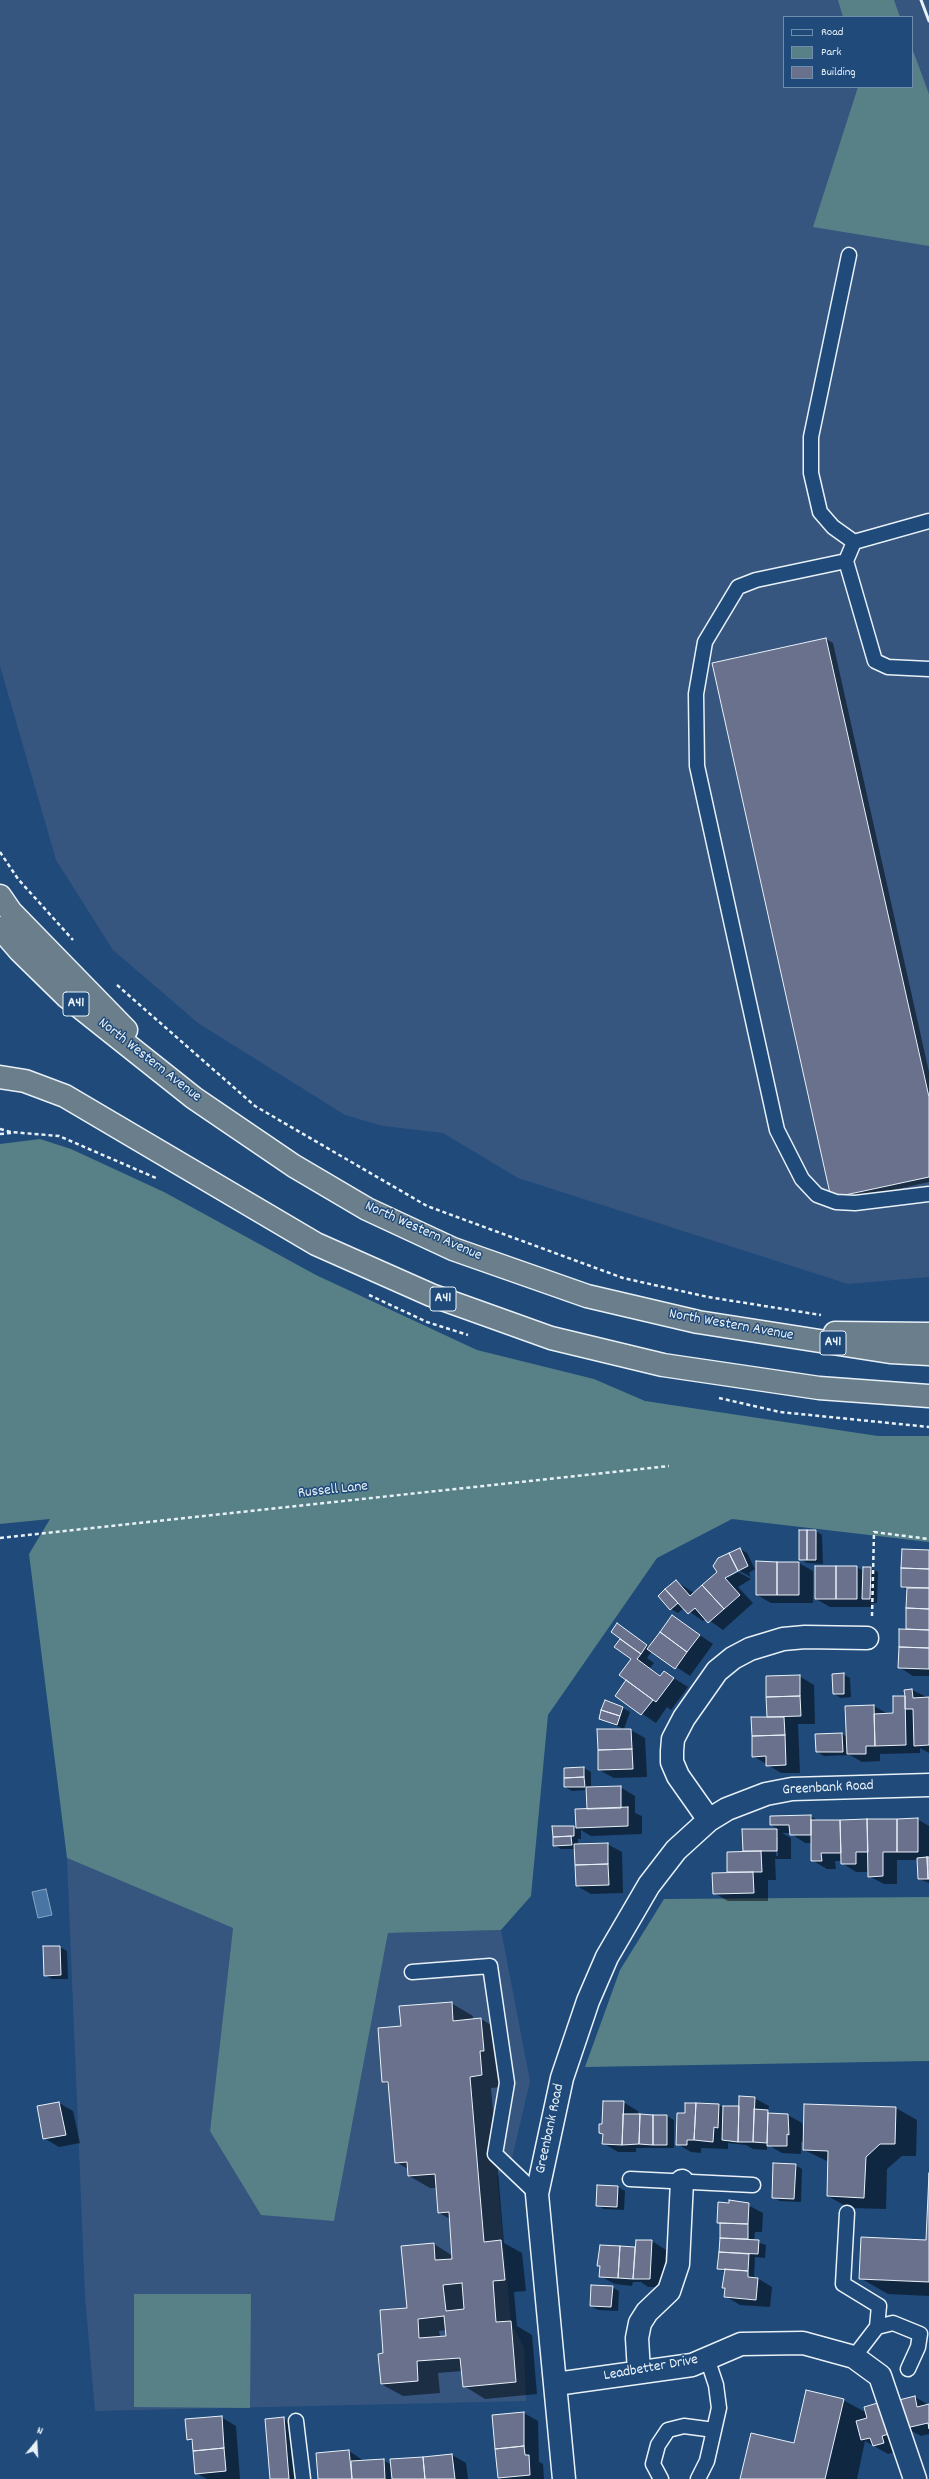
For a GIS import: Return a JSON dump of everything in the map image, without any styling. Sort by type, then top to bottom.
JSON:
[{"type":"highway","points":[[0,896],[11,912],[46,950],[113,1015],[160,1071]]},
{"type":"highway","name":"North Western Avenue","points":[[0,928],[67,997],[194,1098],[294,1166],[367,1209],[453,1249],[587,1296],[698,1322],[890,1352],[929,1354]]},
{"type":"highway","name":"A41","points":[[0,1077],[25,1081],[65,1096],[316,1244],[431,1295],[551,1338],[671,1366],[819,1388],[929,1396]]},
{"type":"highway","points":[[776,1334],[929,1334]]},
{"type":"street","points":[[709,1820],[678,1776],[672,1762],[672,1752],[673,1739],[684,1718],[717,1671],[733,1658],[750,1650],[783,1639],[805,1637],[868,1638]]},
{"type":"street","name":"Greenbank Road","points":[[564,2479],[537,2194],[562,2078],[588,2001],[608,1957],[649,1885],[676,1850],[709,1820],[743,1801],[766,1794],[792,1789],[929,1785]]},
{"type":"street","points":[[640,2372],[637,2338],[640,2323],[647,2312],[668,2291],[678,2264],[682,2182]]},
{"type":"street","name":"Leadbetter Drive","points":[[556,2384],[692,2365],[741,2344],[803,2343],[854,2357],[880,2376],[914,2479]]},
{"type":"lane","points":[[849,255],[811,437],[811,474],[820,512],[833,527],[854,542]]},
{"type":"lane","points":[[854,542],[929,521]]},
{"type":"lane","points":[[854,542],[846,561],[875,661],[888,667],[929,669]]},
{"type":"lane","points":[[846,561],[756,580],[738,587],[706,642],[696,694],[697,766],[777,1130],[802,1179],[817,1195],[836,1202],[855,1203],[929,1194]]},
{"type":"lane","points":[[412,1972],[490,1966],[506,2083],[495,2154],[537,2194]]},
{"type":"lane","points":[[630,2179],[753,2185]]},
{"type":"lane","points":[[848,2213],[843,2284],[879,2306],[877,2327],[854,2357]]},
{"type":"lane","points":[[877,2327],[893,2323],[920,2334],[918,2347],[908,2369]]},
{"type":"lane","points":[[698,2479],[707,2461],[719,2408],[716,2385],[707,2358]]},
{"type":"lane","points":[[296,2421],[303,2479]]},
{"type":"lane","points":[[660,2479],[654,2464],[658,2445],[668,2430],[684,2426],[714,2430]]},
{"type":"path","points":[[0,852],[18,879],[76,944]]},
{"type":"path","points":[[115,983],[255,1106],[427,1206],[623,1278],[708,1297],[824,1315]]},
{"type":"path","points":[[0,1134],[15,1133]]},
{"type":"path","name":"Russell Lane","points":[[0,1538],[669,1466]]},
{"type":"path","points":[[868,1638],[872,1622],[874,1532],[929,1539]]},
{"type":"shaded area","points":[[0,0],[929,0],[929,1277],[848,1284],[518,1178],[443,1133],[383,1126],[345,1115],[198,1023],[113,950],[56,860],[0,666]]},
{"type":"shaded area","points":[[67,1858],[233,1928],[210,2131],[334,2221],[388,1933],[501,1930],[530,2081],[511,2163],[497,2176],[511,2323],[524,2347],[526,2401],[95,2411],[85,2296]]},
{"type":"shaded area","points":[[46,1889],[52,1915],[38,1918],[32,1892]]},
{"type":"green space","points":[[838,0],[894,0],[900,16],[843,16]]},
{"type":"green space","points":[[913,51],[929,94],[929,246],[813,227],[858,88],[913,88]]},
{"type":"green space","points":[[40,1139],[71,1149],[164,1192],[316,1275],[477,1350],[594,1379],[645,1401],[878,1436],[929,1436],[929,1542],[732,1519],[657,1558],[548,1715],[531,1896],[501,1930],[388,1933],[334,2221],[261,2215],[210,2131],[233,1928],[67,1858],[29,1554],[50,1519],[0,1524],[0,1144]]},
{"type":"green space","points":[[929,1897],[929,2061],[585,2067],[620,1970],[664,1899]]},
{"type":"green space","points":[[134,2294],[251,2294],[250,2408],[134,2407]]},
{"type":"building","points":[[826,638],[929,1097],[929,1177],[831,1198],[712,663]]},
{"type":"building","points":[[799,1530],[807,1530],[807,1560],[799,1560]]},
{"type":"building","points":[[807,1530],[816,1530],[816,1560],[807,1560]]},
{"type":"building","points":[[740,1548],[748,1566],[738,1571],[729,1553]]},
{"type":"building","points":[[902,1549],[929,1550],[929,1569],[901,1568]]},
{"type":"building","points":[[729,1553],[738,1571],[725,1578],[740,1595],[724,1609],[702,1585],[717,1572],[713,1566],[718,1558]]},
{"type":"building","points":[[756,1561],[777,1562],[777,1595],[756,1595]]},
{"type":"building","points":[[777,1562],[799,1562],[799,1595],[777,1595]]},
{"type":"building","points":[[815,1566],[836,1566],[836,1599],[815,1599]]},
{"type":"building","points":[[836,1566],[857,1566],[857,1599],[836,1599]]},
{"type":"building","points":[[863,1567],[871,1567],[870,1599],[862,1599]]},
{"type":"building","points":[[901,1568],[929,1569],[929,1588],[901,1587]]},
{"type":"building","points":[[676,1580],[690,1596],[702,1585],[724,1609],[708,1623],[695,1608],[688,1614],[665,1589]]},
{"type":"building","points":[[907,1588],[929,1588],[929,1609],[906,1608]]},
{"type":"building","points":[[665,1589],[678,1603],[670,1610],[658,1596]]},
{"type":"building","points":[[906,1608],[929,1609],[929,1630],[906,1629]]},
{"type":"building","points":[[672,1615],[700,1635],[687,1652],[660,1632]]},
{"type":"building","points":[[617,1623],[647,1645],[641,1654],[611,1632]]},
{"type":"building","points":[[899,1629],[929,1630],[929,1648],[899,1647]]},
{"type":"building","points":[[660,1632],[687,1652],[675,1669],[647,1649]]},
{"type":"building","points":[[620,1639],[641,1654],[637,1659],[660,1676],[664,1671],[674,1678],[656,1702],[619,1675],[631,1659],[614,1647]]},
{"type":"building","points":[[899,1647],[929,1648],[929,1669],[898,1668]]},
{"type":"building","points":[[844,1673],[844,1694],[833,1694],[832,1674]]},
{"type":"building","points":[[800,1675],[800,1696],[766,1697],[766,1676]]},
{"type":"building","points":[[626,1680],[653,1700],[641,1715],[615,1696]]},
{"type":"building","points":[[912,1689],[913,1698],[929,1697],[929,1745],[914,1746],[913,1709],[905,1709],[904,1690]]},
{"type":"building","points":[[800,1696],[801,1716],[767,1717],[766,1697]]},
{"type":"building","points":[[893,1696],[905,1696],[906,1745],[875,1746],[874,1714],[893,1713]]},
{"type":"building","points":[[605,1700],[623,1707],[620,1716],[601,1710]]},
{"type":"building","points":[[874,1705],[875,1746],[866,1746],[866,1754],[847,1754],[845,1706]]},
{"type":"building","points":[[601,1710],[620,1716],[617,1725],[599,1719]]},
{"type":"building","points":[[751,1717],[784,1717],[785,1735],[752,1736]]},
{"type":"building","points":[[597,1729],[631,1729],[632,1749],[598,1750]]},
{"type":"building","points":[[842,1733],[843,1752],[816,1752],[815,1734]]},
{"type":"building","points":[[785,1735],[786,1765],[766,1766],[766,1756],[752,1757],[752,1736]]},
{"type":"building","points":[[632,1749],[633,1769],[598,1770],[598,1750]]},
{"type":"building","points":[[584,1767],[584,1777],[564,1778],[564,1768]]},
{"type":"building","points":[[584,1777],[585,1787],[564,1787],[564,1778]]},
{"type":"building","points":[[621,1786],[621,1808],[587,1809],[586,1787]]},
{"type":"building","points":[[628,1807],[628,1826],[576,1828],[575,1809]]},
{"type":"building","points":[[811,1815],[811,1835],[790,1835],[789,1825],[770,1825],[770,1816]]},
{"type":"building","points":[[918,1818],[918,1852],[897,1852],[897,1819]]},
{"type":"building","points":[[867,1819],[868,1852],[856,1852],[856,1864],[841,1864],[840,1820]]},
{"type":"building","points":[[867,1819],[897,1819],[897,1852],[883,1852],[883,1876],[868,1877]]},
{"type":"building","points":[[811,1820],[840,1820],[841,1853],[821,1853],[822,1861],[811,1861]]},
{"type":"building","points":[[552,1826],[574,1826],[574,1836],[553,1837]]},
{"type":"building","points":[[742,1829],[777,1829],[777,1851],[743,1851]]},
{"type":"building","points":[[571,1836],[572,1845],[553,1846],[553,1837]]},
{"type":"building","points":[[608,1843],[608,1864],[575,1865],[574,1844]]},
{"type":"building","points":[[761,1851],[762,1872],[727,1872],[727,1852]]},
{"type":"building","points":[[927,1857],[929,1857],[929,1879],[928,1879]]},
{"type":"building","points":[[927,1857],[928,1879],[918,1879],[917,1858]]},
{"type":"building","points":[[608,1864],[609,1885],[576,1886],[575,1865]]},
{"type":"building","points":[[753,1872],[754,1893],[713,1894],[712,1873]]},
{"type":"building","points":[[43,1946],[60,1946],[61,1975],[44,1976]]},
{"type":"building","points":[[452,2002],[453,2021],[481,2018],[484,2051],[480,2051],[482,2075],[470,2077],[484,2242],[501,2240],[505,2280],[493,2281],[496,2322],[511,2321],[516,2382],[463,2387],[460,2358],[417,2361],[418,2381],[381,2384],[378,2354],[383,2353],[380,2310],[407,2308],[401,2246],[434,2243],[435,2260],[452,2259],[449,2212],[438,2213],[435,2174],[408,2176],[407,2162],[395,2163],[388,2082],[382,2082],[378,2028],[401,2026],[399,2006]],"holes":[[[462,2283],[464,2309],[446,2311],[443,2285]],[[444,2316],[446,2336],[419,2338],[418,2319]]]},
{"type":"building","points":[[739,2096],[755,2097],[753,2142],[738,2142]]},
{"type":"building","points":[[603,2101],[624,2101],[622,2145],[602,2144],[603,2134],[599,2133],[599,2124],[602,2124]]},
{"type":"building","points":[[59,2102],[66,2135],[43,2139],[37,2106]]},
{"type":"building","points":[[685,2103],[696,2103],[694,2140],[687,2140],[687,2145],[676,2145],[677,2113],[685,2113]]},
{"type":"building","points":[[696,2103],[719,2104],[718,2128],[714,2127],[713,2142],[694,2140]]},
{"type":"building","points":[[804,2104],[896,2107],[895,2144],[880,2144],[866,2157],[864,2198],[827,2196],[828,2151],[803,2150]]},
{"type":"building","points":[[723,2106],[739,2106],[738,2142],[722,2140]]},
{"type":"building","points":[[754,2109],[768,2110],[767,2143],[753,2142]]},
{"type":"building","points":[[768,2113],[788,2114],[789,2135],[787,2134],[787,2146],[767,2146]]},
{"type":"building","points":[[623,2114],[640,2114],[639,2144],[622,2145]]},
{"type":"building","points":[[640,2114],[653,2115],[653,2145],[639,2144]]},
{"type":"building","points":[[653,2115],[667,2115],[667,2145],[653,2145]]},
{"type":"building","points":[[773,2163],[796,2164],[794,2199],[772,2198]]},
{"type":"building","points":[[929,2173],[929,2282],[859,2279],[861,2237],[926,2240]]},
{"type":"building","points":[[597,2185],[618,2186],[617,2207],[596,2206]]},
{"type":"building","points":[[729,2200],[749,2203],[748,2224],[717,2223],[718,2202],[729,2203]]},
{"type":"building","points":[[720,2223],[748,2224],[748,2239],[720,2238]]},
{"type":"building","points":[[720,2238],[759,2240],[758,2254],[719,2252]]},
{"type":"building","points":[[636,2240],[652,2240],[650,2279],[633,2279]]},
{"type":"building","points":[[600,2245],[620,2246],[618,2278],[599,2277],[600,2266],[597,2266]]},
{"type":"building","points":[[620,2246],[635,2247],[633,2279],[618,2278]]},
{"type":"building","points":[[719,2252],[749,2254],[748,2271],[717,2269]]},
{"type":"building","points":[[725,2269],[748,2271],[748,2277],[758,2278],[756,2300],[724,2297],[725,2288],[722,2288]]},
{"type":"building","points":[[591,2285],[613,2286],[611,2307],[590,2306]]},
{"type":"building","points":[[806,2390],[844,2399],[825,2479],[740,2479],[751,2433],[794,2443]]},
{"type":"building","points":[[915,2396],[917,2407],[929,2404],[929,2429],[928,2423],[906,2428],[899,2400]]},
{"type":"building","points":[[881,2402],[889,2434],[882,2436],[884,2443],[873,2446],[870,2438],[861,2440],[856,2421],[867,2418],[864,2407]]},
{"type":"building","points":[[524,2412],[524,2446],[495,2449],[492,2415]]},
{"type":"building","points":[[222,2416],[224,2448],[193,2451],[192,2439],[187,2440],[185,2419]]},
{"type":"building","points":[[284,2417],[289,2479],[270,2479],[265,2419]]},
{"type":"building","points":[[524,2446],[525,2455],[529,2455],[530,2475],[498,2478],[495,2449]]},
{"type":"building","points":[[224,2448],[226,2471],[195,2474],[193,2451]]},
{"type":"building","points":[[349,2450],[352,2479],[318,2479],[316,2453]]},
{"type":"building","points":[[452,2454],[455,2479],[425,2479],[423,2457]]},
{"type":"building","points":[[423,2457],[425,2479],[392,2479],[390,2459]]},
{"type":"building","points":[[384,2459],[385,2479],[352,2479],[351,2461]]},
{"type":"railway","points":[[921,0],[929,21]]}]
